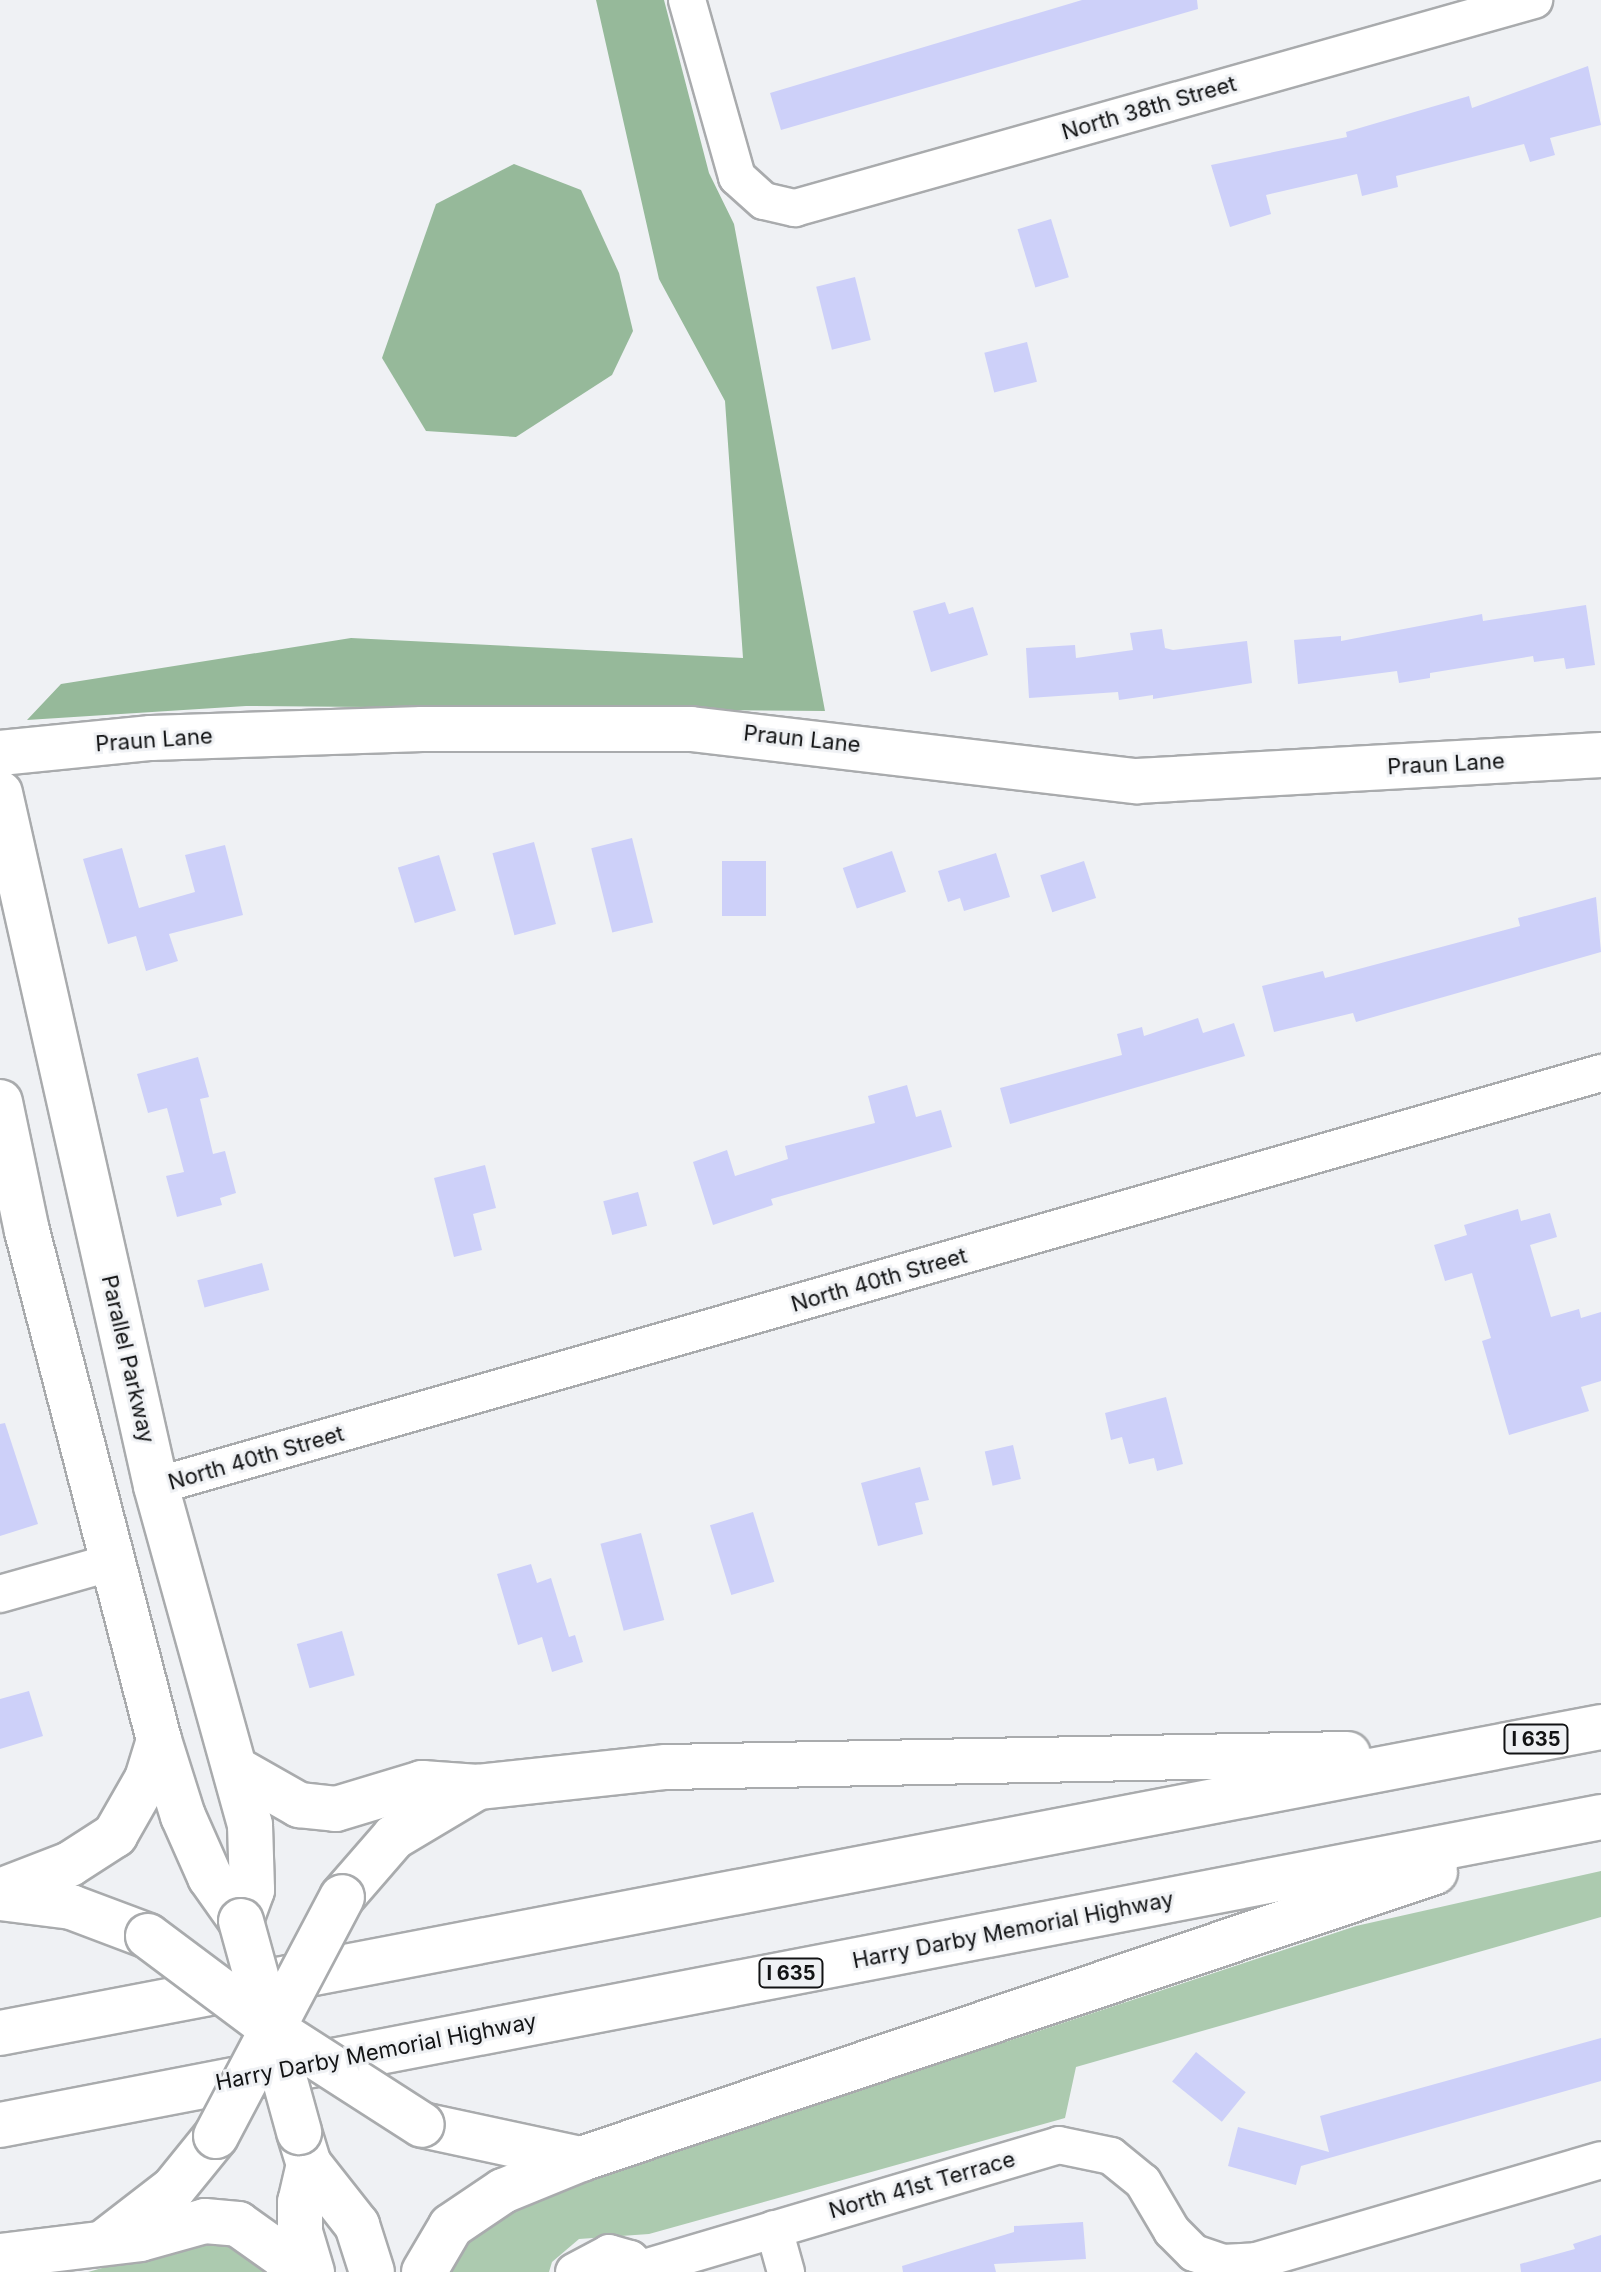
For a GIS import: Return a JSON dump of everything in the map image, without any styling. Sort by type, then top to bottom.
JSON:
[{"type":"main road","name":"Praun Lane","points":[[0,753],[167,737],[422,729],[691,729],[886,749],[1108,781],[1601,755]]},
{"type":"main road","name":"Parallel Parkway","points":[[0,793],[156,1486],[250,1825],[252,1877],[241,1921]]},
{"type":"main road","name":"Parallel Parkway","points":[[0,1102],[27,1231],[159,1740],[183,1816],[210,1877],[241,1921],[304,2148],[300,2232],[312,2272]]},
{"type":"main road","name":"I 635","points":[[0,2033],[1601,1727]]},
{"type":"main road","points":[[0,1891],[70,1864],[115,1835],[147,1779],[159,1740]]},
{"type":"main road","points":[[236,1769],[299,1805],[336,1809],[422,1783],[478,1787],[666,1767],[1470,1752]]},
{"type":"main road","points":[[102,2243],[173,2189],[216,2136],[342,1897],[394,1837],[478,1787]]},
{"type":"main road","points":[[424,2272],[451,2226],[503,2191],[581,2159],[1592,1819]]},
{"type":"main road","name":"Harry Darby Memorial Highway","points":[[0,2125],[1592,1819]]},
{"type":"main road","points":[[0,1898],[71,1907],[148,1936],[271,2028],[422,2125],[581,2159]]},
{"type":"main road","name":"Parallel Parkway","points":[[304,2148],[357,2225],[372,2272]]},
{"type":"main road","points":[[0,2256],[102,2243],[205,2221],[238,2224],[283,2256],[295,2272]]},
{"type":"street","name":"North 38th Street","points":[[687,0],[737,177],[764,201],[795,208],[1534,0]]},
{"type":"street","name":"North 40th Street","points":[[156,1486],[1601,1073]]},
{"type":"street","points":[[0,1594],[113,1562]]},
{"type":"street","name":"North 41st Terrace","points":[[641,2271],[1059,2145],[1111,2156],[1143,2182],[1172,2231],[1194,2253],[1223,2263],[1254,2266],[1601,2160]]},
{"type":"street","points":[[774,2229],[786,2272]]},
{"type":"street","name":"North 41st Terrace","points":[[1172,2231],[1176,2272]]},
{"type":"street","points":[[574,2272],[609,2253],[630,2259],[641,2271]]},
{"type":"green space","points":[[596,0],[664,0],[709,173],[734,224],[825,711],[246,706],[27,720],[61,684],[351,638],[743,658],[725,401],[659,279]]},
{"type":"green space","points":[[514,164],[581,190],[619,273],[633,331],[612,375],[516,437],[426,431],[382,358],[436,204]]},
{"type":"green space","points":[[1601,1871],[1601,1917],[1076,2067],[1065,2118],[649,2234],[579,2239],[552,2262],[549,2272],[444,2272],[480,2222],[540,2196],[1356,1926]]},
{"type":"green space","points":[[202,2240],[236,2242],[271,2272],[88,2272]]},
{"type":"building","points":[[1082,0],[1197,0],[1198,9],[781,130],[770,93]]},
{"type":"building","points":[[1588,66],[1601,125],[1550,138],[1555,155],[1530,162],[1524,144],[1396,176],[1398,187],[1362,196],[1357,174],[1266,195],[1271,214],[1230,227],[1211,165],[1347,137],[1346,132],[1469,96],[1472,108]]},
{"type":"building","points":[[1051,219],[1069,277],[1035,288],[1018,229]]},
{"type":"building","points":[[855,277],[871,340],[832,350],[816,287]]},
{"type":"building","points":[[1027,342],[1037,382],[994,392],[984,353]]},
{"type":"building","points":[[945,602],[949,614],[973,607],[988,655],[931,672],[913,611]]},
{"type":"building","points":[[1586,605],[1595,665],[1566,669],[1564,658],[1534,662],[1533,656],[1430,673],[1430,678],[1399,683],[1397,671],[1298,684],[1294,640],[1341,636],[1341,641],[1482,614],[1483,621]]},
{"type":"building","points":[[1162,629],[1165,648],[1173,650],[1247,641],[1252,683],[1153,699],[1153,695],[1119,700],[1118,692],[1029,698],[1026,648],[1075,645],[1076,658],[1133,650],[1130,633]]},
{"type":"building","points":[[632,838],[653,922],[612,933],[591,848]]},
{"type":"building","points":[[534,842],[556,924],[514,935],[492,853]]},
{"type":"building","points":[[225,845],[243,915],[169,934],[178,961],[146,971],[136,936],[108,944],[83,859],[122,848],[139,908],[195,892],[185,855]]},
{"type":"building","points":[[892,851],[906,892],[857,909],[843,868]]},
{"type":"building","points":[[996,853],[1010,897],[964,911],[960,898],[948,902],[938,871]]},
{"type":"building","points":[[439,855],[456,910],[415,923],[398,868]]},
{"type":"building","points":[[722,861],[766,861],[766,916],[722,916]]},
{"type":"building","points":[[1084,861],[1096,898],[1052,912],[1040,875]]},
{"type":"building","points":[[1596,897],[1601,952],[1356,1022],[1353,1013],[1274,1032],[1262,986],[1323,971],[1325,978],[1520,926],[1518,918]]},
{"type":"building","points":[[1198,1018],[1203,1033],[1234,1023],[1245,1056],[1010,1124],[1000,1088],[1122,1055],[1117,1034],[1142,1027],[1144,1036]]},
{"type":"building","points":[[198,1057],[209,1097],[200,1099],[213,1154],[225,1151],[236,1193],[220,1198],[222,1205],[177,1217],[166,1176],[184,1172],[167,1108],[148,1113],[137,1074]]},
{"type":"building","points":[[907,1085],[916,1117],[941,1110],[952,1147],[771,1199],[773,1205],[713,1225],[693,1162],[727,1150],[735,1176],[788,1159],[785,1146],[875,1123],[868,1096]]},
{"type":"building","points":[[485,1165],[496,1208],[473,1214],[482,1250],[454,1257],[434,1178]]},
{"type":"building","points":[[638,1192],[647,1226],[612,1235],[603,1201]]},
{"type":"building","points":[[1518,1209],[1521,1221],[1550,1213],[1557,1237],[1530,1245],[1551,1317],[1579,1309],[1581,1318],[1601,1312],[1601,1381],[1581,1387],[1589,1411],[1509,1435],[1482,1341],[1491,1338],[1472,1273],[1445,1281],[1434,1245],[1467,1235],[1464,1225]]},
{"type":"building","points":[[262,1263],[269,1290],[205,1307],[197,1280]]},
{"type":"building","points":[[1166,1397],[1183,1464],[1157,1471],[1154,1458],[1129,1464],[1122,1437],[1111,1440],[1105,1413]]},
{"type":"building","points":[[5,1423],[38,1524],[0,1536],[0,1424]]},
{"type":"building","points":[[1013,1445],[1021,1479],[993,1486],[985,1452]]},
{"type":"building","points":[[920,1467],[929,1500],[915,1503],[923,1534],[878,1546],[861,1483]]},
{"type":"building","points":[[753,1512],[774,1582],[731,1595],[710,1525]]},
{"type":"building","points":[[641,1533],[664,1620],[624,1631],[600,1544]]},
{"type":"building","points":[[531,1564],[537,1583],[551,1578],[569,1637],[575,1635],[583,1662],[552,1672],[542,1637],[518,1645],[497,1574]]},
{"type":"building","points":[[342,1631],[355,1675],[310,1688],[297,1644]]},
{"type":"building","points":[[29,1691],[43,1736],[0,1749],[0,1699]]},
{"type":"building","points":[[1601,2038],[1601,2081],[1301,2166],[1296,2185],[1228,2166],[1238,2127],[1329,2152],[1320,2116]]},
{"type":"building","points":[[1196,2052],[1246,2092],[1222,2122],[1172,2082]]},
{"type":"building","points":[[1083,2222],[1086,2259],[994,2264],[996,2272],[903,2272],[902,2266],[1014,2232],[1014,2226]]},
{"type":"building","points":[[1601,2235],[1601,2272],[1521,2272],[1520,2264],[1575,2249],[1573,2244]]}]
